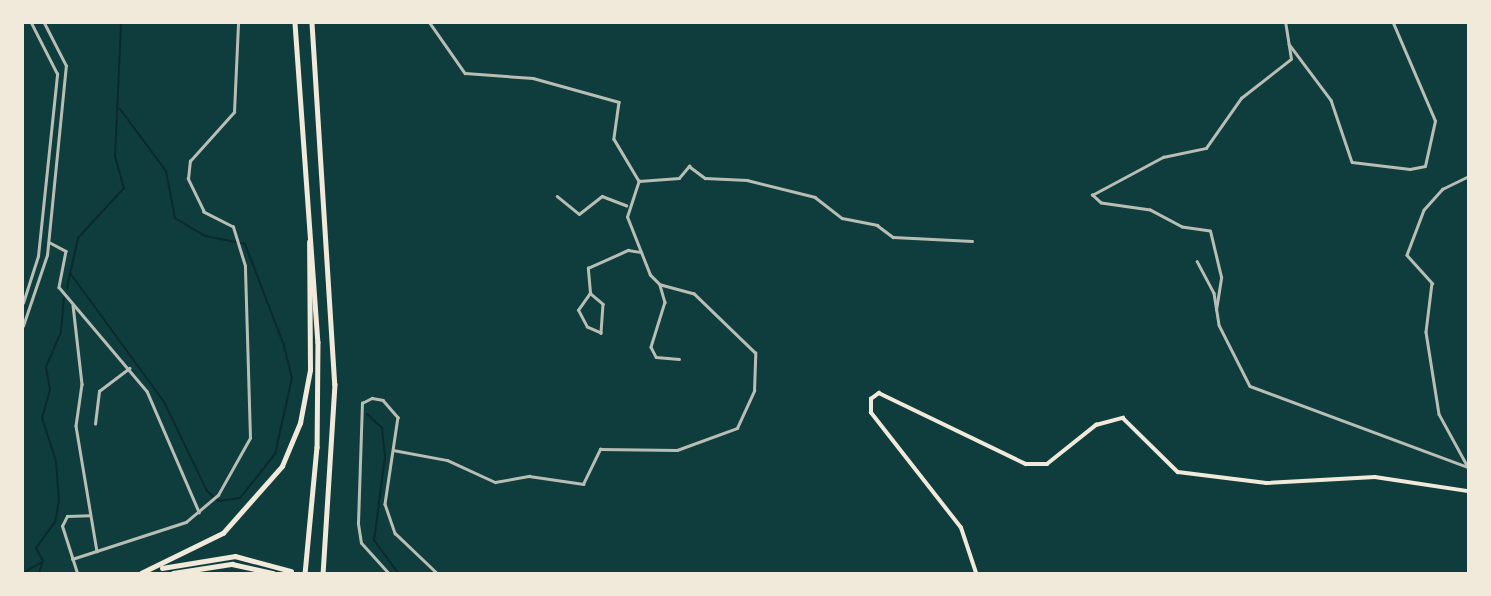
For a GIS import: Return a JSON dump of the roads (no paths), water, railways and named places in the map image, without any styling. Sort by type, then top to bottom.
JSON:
[{"type":"highway","points":[[295,23],[319,398],[305,573]]},
{"type":"highway","points":[[313,23],[335,384],[323,573]]},
{"type":"highway","points":[[141,573],[194,551],[240,519],[270,485],[292,444],[310,370],[308,203]]},
{"type":"highway","points":[[147,571],[222,556],[291,571]]},
{"type":"highway","points":[[173,573],[232,564],[273,573]]},
{"type":"main road","points":[[976,573],[961,528],[872,414],[871,399],[879,393],[1026,464],[1046,464],[1096,425],[1123,418],[1178,472],[1266,483],[1374,477],[1468,491]]},
{"type":"street","points":[[23,303],[39,240],[57,74],[31,23]]},
{"type":"street","points":[[23,326],[49,242],[66,66],[44,23]]},
{"type":"street","points":[[72,559],[162,533],[199,512],[218,495],[250,438],[247,278],[238,238],[198,205],[188,179],[190,161],[234,112],[238,23]]},
{"type":"street","points":[[430,23],[465,73],[533,78],[619,102],[614,139],[639,181]]},
{"type":"street","points":[[1216,310],[1221,277],[1210,231],[1182,226],[1150,209],[1101,203],[1092,195],[1163,157],[1206,148],[1241,98],[1291,59],[1285,23]]},
{"type":"street","points":[[1288,43],[1331,100],[1352,162],[1410,169],[1424,166],[1435,121],[1393,23]]},
{"type":"street","points":[[639,181],[679,178],[689,166],[705,178],[747,180],[814,197],[842,218],[877,225],[893,237],[972,241]]},
{"type":"street","points":[[1468,177],[1443,189],[1424,210],[1407,255],[1432,283],[1426,332],[1439,414],[1468,467]]},
{"type":"street","points":[[639,181],[626,205],[640,251],[660,285],[666,302],[651,347],[656,357],[679,359]]},
{"type":"street","points":[[557,196],[579,214],[602,196],[626,205]]},
{"type":"street","points":[[39,240],[65,246],[59,287],[129,368],[161,418],[199,512]]},
{"type":"street","points":[[590,293],[603,304],[601,333],[587,327],[578,310],[590,293],[592,264],[640,251]]},
{"type":"street","points":[[1197,261],[1250,386],[1468,467]]},
{"type":"street","points":[[393,450],[447,460],[495,482],[529,476],[583,484],[600,449],[677,450],[733,431],[754,391],[752,346],[694,294],[660,285]]},
{"type":"street","points":[[73,303],[82,384],[76,426],[97,551]]},
{"type":"street","points":[[95,424],[99,391],[129,368]]},
{"type":"street","points":[[388,573],[360,542],[364,400],[383,400],[393,409],[393,450],[385,504],[392,524],[409,553],[437,573]]},
{"type":"street","points":[[77,573],[62,526],[67,516],[90,515]]},
{"type":"waterway","points":[[67,288],[78,238],[124,188],[115,157],[121,23]]},
{"type":"waterway","points":[[120,109],[166,171],[175,218],[205,236],[245,244],[283,343]]},
{"type":"waterway","points":[[70,273],[164,402],[207,491],[218,501],[240,498],[275,454],[292,378],[283,343]]},
{"type":"waterway","points":[[39,573],[43,561],[36,548],[55,522],[59,502],[56,461],[42,418],[50,390],[46,367],[61,331],[64,298]]},
{"type":"waterway","points":[[367,414],[382,428],[385,457],[374,540],[398,573]]},
{"type":"waterway","points":[[23,573],[42,562]]}]
